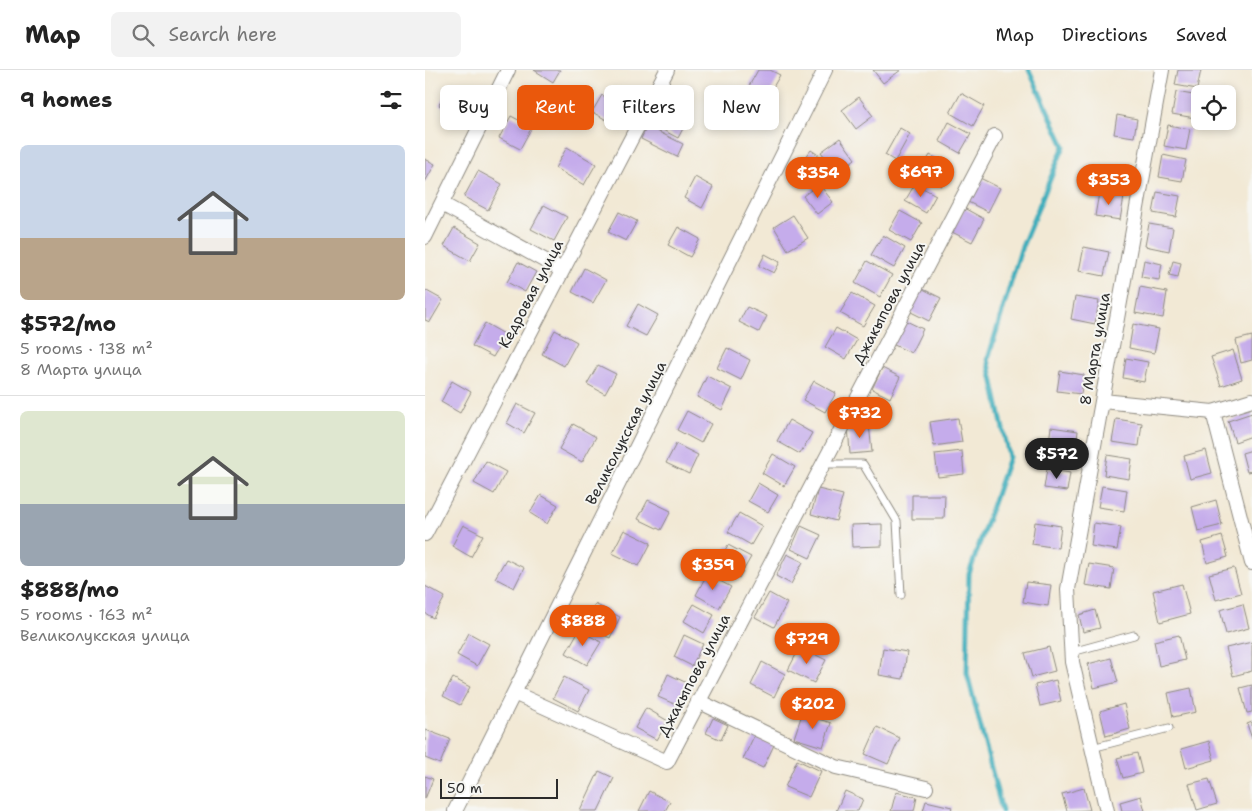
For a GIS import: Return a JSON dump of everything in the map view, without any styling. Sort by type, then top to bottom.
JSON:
[{"type":"street","points":[[425,237],[508,70]]},
{"type":"street","name":"Кедровая улица","points":[[425,534],[667,70]]},
{"type":"street","name":"Великолукская улица","points":[[455,811],[825,70]]},
{"type":"street","name":"8 Марта улица","points":[[1107,811],[1072,652],[1068,589],[1162,70]]},
{"type":"street","name":"Джакыпова улица","points":[[514,693],[667,762],[995,136]]},
{"type":"street","points":[[442,204],[563,270]]},
{"type":"street","points":[[1103,401],[1213,412],[1252,400]]},
{"type":"street","points":[[1213,412],[1252,563]]},
{"type":"street","points":[[699,701],[836,767],[927,788]]},
{"type":"lane","points":[[823,464],[863,464],[897,521],[901,595]]},
{"type":"lane","points":[[1072,652],[1135,635]]},
{"type":"lane","points":[[1092,748],[1169,728]]},
{"type":"building","points":[[534,70],[560,70],[553,82]]},
{"type":"building","points":[[758,70],[770,70],[780,75],[774,85],[750,85]]},
{"type":"building","points":[[873,70],[901,70],[883,83]]},
{"type":"building","points":[[1178,70],[1201,70],[1198,85],[1191,85],[1191,88],[1175,85]]},
{"type":"building","points":[[1176,92],[1191,95],[1191,117],[1172,114]]},
{"type":"building","points":[[961,93],[984,106],[973,126],[950,113]]},
{"type":"building","points":[[602,95],[604,96],[604,119],[594,113],[594,109]]},
{"type":"building","points":[[859,97],[873,116],[856,129],[842,110]]},
{"type":"building","points":[[1117,115],[1137,119],[1134,137],[1114,134]]},
{"type":"building","points":[[511,116],[517,119],[517,130],[530,130],[520,149],[499,138],[503,130],[507,130],[507,123]]},
{"type":"building","points":[[949,122],[971,134],[960,153],[939,141]]},
{"type":"building","points":[[1168,125],[1190,129],[1186,150],[1164,146]]},
{"type":"building","points":[[900,128],[910,134],[895,161],[885,155]]},
{"type":"building","points":[[645,130],[655,130],[683,144],[677,157],[641,139]]},
{"type":"building","points":[[663,130],[682,130],[678,138]]},
{"type":"building","points":[[840,138],[855,159],[837,173],[821,152]]},
{"type":"building","points":[[567,147],[596,164],[584,185],[555,168]]},
{"type":"building","points":[[811,150],[820,156],[806,176],[797,169]]},
{"type":"building","points":[[930,155],[952,167],[941,186],[919,174]]},
{"type":"building","points":[[1163,155],[1186,160],[1182,181],[1159,177]]},
{"type":"building","points":[[425,159],[435,164],[425,182]]},
{"type":"building","points":[[478,171],[502,184],[488,210],[464,197]]},
{"type":"building","points":[[695,177],[713,187],[702,208],[684,198]]},
{"type":"building","points":[[980,178],[1000,188],[988,212],[968,202]]},
{"type":"building","points":[[819,184],[833,202],[817,214],[803,196]]},
{"type":"building","points":[[915,184],[936,195],[926,213],[905,201]]},
{"type":"building","points":[[1157,192],[1180,196],[1176,217],[1153,213]]},
{"type":"building","points":[[1099,193],[1124,197],[1120,220],[1095,216]]},
{"type":"building","points":[[544,205],[567,217],[554,241],[531,229]]},
{"type":"building","points":[[964,208],[984,219],[972,242],[952,232]]},
{"type":"building","points":[[900,211],[922,223],[911,242],[889,230]]},
{"type":"building","points":[[619,212],[637,221],[626,241],[608,232]]},
{"type":"building","points":[[793,215],[808,238],[788,250],[774,227]]},
{"type":"building","points":[[1149,224],[1173,228],[1169,251],[1145,246]]},
{"type":"building","points":[[678,227],[700,239],[690,257],[668,245]]},
{"type":"building","points":[[454,228],[480,243],[470,261],[444,246]]},
{"type":"building","points":[[883,235],[905,248],[894,268],[871,255]]},
{"type":"building","points":[[1084,247],[1109,252],[1104,276],[1079,271]]},
{"type":"building","points":[[765,254],[780,262],[774,273],[759,266]]},
{"type":"building","points":[[1144,260],[1162,264],[1159,280],[1141,277]]},
{"type":"building","points":[[867,261],[892,275],[880,297],[855,283]]},
{"type":"building","points":[[1173,261],[1181,263],[1178,277],[1169,275]]},
{"type":"building","points":[[518,262],[536,272],[525,292],[507,282]]},
{"type":"building","points":[[584,268],[606,280],[593,303],[572,292]]},
{"type":"building","points":[[1140,287],[1167,292],[1163,318],[1135,313]]},
{"type":"building","points":[[921,288],[941,298],[929,321],[909,311]]},
{"type":"building","points":[[425,290],[443,300],[430,322],[425,320]]},
{"type":"building","points":[[852,293],[875,306],[863,326],[840,313]]},
{"type":"building","points":[[1075,297],[1099,301],[1095,324],[1071,319]]},
{"type":"building","points":[[638,304],[658,315],[646,336],[626,326]]},
{"type":"building","points":[[747,307],[767,316],[759,332],[739,322]]},
{"type":"building","points":[[902,319],[923,329],[911,353],[890,343]]},
{"type":"building","points":[[485,323],[506,335],[493,357],[472,346]]},
{"type":"building","points":[[1133,324],[1159,329],[1154,353],[1129,348]]},
{"type":"building","points":[[836,328],[857,340],[846,359],[825,347]]},
{"type":"building","points":[[555,330],[577,342],[564,366],[542,354]]},
{"type":"building","points":[[1252,336],[1252,360],[1241,363],[1236,340]]},
{"type":"building","points":[[727,348],[750,360],[741,380],[717,368]]},
{"type":"building","points":[[1233,350],[1242,379],[1221,386],[1211,357]]},
{"type":"building","points":[[1126,358],[1148,362],[1144,382],[1123,378]]},
{"type":"building","points":[[598,365],[616,374],[605,394],[587,384]]},
{"type":"building","points":[[882,368],[900,377],[890,398],[872,389]]},
{"type":"building","points":[[1060,371],[1084,375],[1081,394],[1057,391]]},
{"type":"building","points":[[707,376],[732,389],[722,410],[697,397]]},
{"type":"building","points":[[452,381],[471,392],[460,413],[441,402]]},
{"type":"building","points":[[814,381],[836,393],[825,412],[803,400]]},
{"type":"building","points":[[517,404],[535,413],[524,433],[507,423]]},
{"type":"building","points":[[687,411],[711,424],[701,443],[677,430]]},
{"type":"building","points":[[1252,413],[1252,436],[1235,442],[1228,421]]},
{"type":"building","points":[[958,418],[962,442],[934,446],[930,422]]},
{"type":"building","points":[[1116,419],[1142,423],[1139,446],[1112,442]]},
{"type":"building","points":[[789,420],[812,433],[800,454],[777,441]]},
{"type":"building","points":[[573,424],[596,437],[582,462],[559,449]]},
{"type":"building","points":[[869,424],[872,452],[850,454],[848,425]]},
{"type":"building","points":[[1051,427],[1078,431],[1075,454],[1048,449]]},
{"type":"building","points":[[676,444],[698,455],[689,474],[666,463]]},
{"type":"building","points":[[1206,450],[1212,473],[1190,479],[1184,456]]},
{"type":"building","points":[[1252,450],[1252,471],[1247,472],[1242,453]]},
{"type":"building","points":[[962,451],[964,474],[938,477],[935,454]]},
{"type":"building","points":[[773,454],[795,467],[784,486],[762,473]]},
{"type":"building","points":[[1107,455],[1132,459],[1129,479],[1104,475]]},
{"type":"building","points":[[486,461],[506,472],[494,494],[474,483]]},
{"type":"building","points":[[1047,469],[1070,473],[1067,491],[1044,488]]},
{"type":"building","points":[[758,483],[778,495],[768,512],[748,501]]},
{"type":"building","points":[[1102,486],[1127,490],[1124,511],[1098,507]]},
{"type":"building","points":[[818,489],[843,495],[836,521],[811,514]]},
{"type":"building","points":[[541,495],[558,505],[547,524],[530,513]]},
{"type":"building","points":[[912,495],[945,495],[944,519],[912,519]]},
{"type":"building","points":[[648,500],[671,511],[661,530],[638,519]]},
{"type":"building","points":[[1216,500],[1222,525],[1198,531],[1192,507]]},
{"type":"building","points":[[739,513],[762,526],[751,545],[728,532]]},
{"type":"building","points":[[1035,522],[1061,526],[1058,548],[1032,544]]},
{"type":"building","points":[[1094,523],[1121,527],[1117,550],[1091,546]]},
{"type":"building","points":[[882,524],[882,546],[852,547],[851,525]]},
{"type":"building","points":[[463,525],[483,535],[471,557],[452,546]]},
{"type":"building","points":[[801,526],[821,535],[810,558],[791,549]]},
{"type":"building","points":[[624,530],[651,543],[639,566],[612,553]]},
{"type":"building","points":[[1222,536],[1228,557],[1207,563],[1202,542]]},
{"type":"building","points":[[728,545],[751,557],[739,578],[716,565]]},
{"type":"building","points":[[787,554],[803,562],[791,584],[776,576]]},
{"type":"building","points":[[506,559],[524,568],[514,588],[495,578]]},
{"type":"building","points":[[1089,564],[1114,568],[1111,589],[1085,585]]},
{"type":"building","points":[[1234,568],[1241,593],[1216,600],[1209,574]]},
{"type":"building","points":[[707,574],[731,587],[719,608],[696,595]]},
{"type":"building","points":[[1026,582],[1051,585],[1048,606],[1023,602]]},
{"type":"building","points":[[1182,584],[1190,614],[1160,622],[1153,591]]},
{"type":"building","points":[[425,586],[445,597],[433,618],[425,613]]},
{"type":"building","points":[[769,593],[787,603],[774,627],[755,617]]},
{"type":"building","points":[[595,604],[620,617],[610,638],[585,626]]},
{"type":"building","points":[[694,604],[714,615],[704,633],[684,621]]},
{"type":"building","points":[[1243,604],[1249,628],[1226,634],[1220,610]]},
{"type":"building","points":[[1095,610],[1100,628],[1083,632],[1079,615]]},
{"type":"building","points":[[579,630],[601,642],[587,665],[566,653]]},
{"type":"building","points":[[469,633],[489,644],[477,666],[457,655]]},
{"type":"building","points":[[684,635],[703,644],[692,666],[674,657]]},
{"type":"building","points":[[1179,635],[1185,660],[1159,666],[1154,641]]},
{"type":"building","points":[[1252,642],[1252,671],[1233,676],[1226,648]]},
{"type":"building","points":[[800,647],[826,660],[814,683],[788,670]]},
{"type":"building","points":[[1049,647],[1055,671],[1032,677],[1025,653]]},
{"type":"building","points":[[883,648],[907,652],[903,679],[879,675]]},
{"type":"building","points":[[1111,658],[1118,682],[1094,688],[1088,664]]},
{"type":"building","points":[[762,662],[785,674],[774,697],[751,685]]},
{"type":"building","points":[[668,674],[689,684],[679,706],[658,697]]},
{"type":"building","points":[[564,677],[589,690],[578,711],[553,698]]},
{"type":"building","points":[[453,678],[470,687],[460,705],[443,696]]},
{"type":"building","points":[[1056,680],[1061,701],[1040,706],[1035,685]]},
{"type":"building","points":[[1252,685],[1252,712],[1247,713],[1240,688]]},
{"type":"building","points":[[1191,688],[1196,712],[1173,717],[1168,693]]},
{"type":"building","points":[[1124,704],[1130,729],[1106,736],[1100,711]]},
{"type":"building","points":[[646,708],[668,721],[657,740],[635,728]]},
{"type":"building","points":[[802,714],[831,723],[823,747],[794,738]]},
{"type":"building","points":[[713,718],[728,725],[721,740],[706,733]]},
{"type":"building","points":[[1252,722],[1252,739],[1247,724]]},
{"type":"building","points":[[877,727],[900,738],[888,764],[865,754]]},
{"type":"building","points":[[426,730],[450,739],[440,764],[425,758]]},
{"type":"building","points":[[754,736],[774,745],[763,768],[743,759]]},
{"type":"building","points":[[1209,741],[1214,760],[1186,768],[1181,749]]},
{"type":"building","points":[[1137,753],[1142,773],[1123,778],[1117,758]]},
{"type":"building","points":[[797,760],[821,771],[809,797],[785,787]]},
{"type":"building","points":[[599,771],[614,778],[598,811],[580,811]]},
{"type":"building","points":[[425,776],[433,779],[425,799]]},
{"type":"building","points":[[1209,779],[1217,804],[1197,810],[1189,784]]},
{"type":"building","points":[[1084,788],[1090,810],[1067,811],[1062,794]]},
{"type":"building","points":[[649,791],[670,802],[665,811],[639,811]]},
{"type":"building","points":[[845,791],[863,799],[858,811],[836,811]]},
{"type":"building","points":[[896,792],[917,797],[914,811],[891,811]]},
{"type":"building","points":[[1141,796],[1145,811],[1122,811],[1120,802]]},
{"type":"building","points":[[926,801],[952,807],[951,811],[923,811]]},
{"type":"waterway","points":[[1002,811],[967,673],[969,574],[1009,457],[988,359],[1021,249],[1064,146],[1029,70]]}]
